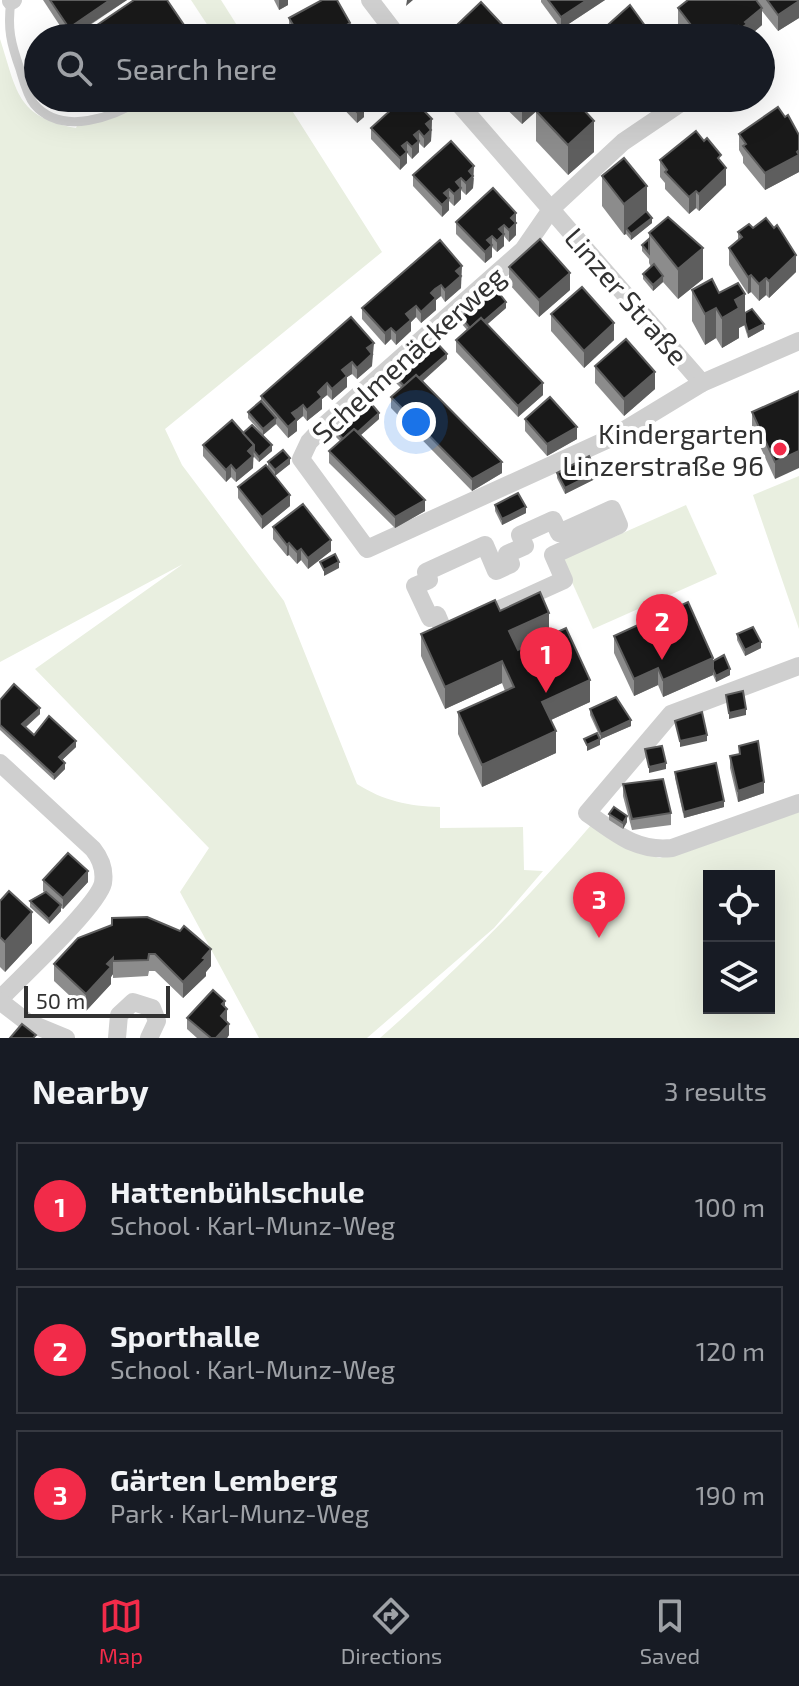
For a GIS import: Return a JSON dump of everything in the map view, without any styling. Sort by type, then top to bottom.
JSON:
[{"type":"street","points":[[370,0],[388,24]]},
{"type":"street","name":"Linzer Straße","points":[[466,112],[702,383]]},
{"type":"street","name":"Linzer Straße","points":[[552,208],[623,142],[667,112]]},
{"type":"street","name":"Schelmenäckerweg","points":[[552,208],[523,250],[309,442],[301,459],[367,549],[613,437],[702,383]]},
{"type":"street","points":[[702,383],[799,341]]},
{"type":"street","points":[[612,509],[619,525],[553,555],[564,580],[445,634],[437,615],[430,618],[415,586],[429,580],[426,572],[485,545],[496,571],[511,564],[507,554],[525,546],[520,535],[553,520],[559,533],[612,509]]},
{"type":"street","points":[[799,666],[671,714],[587,813],[630,843],[651,850],[672,848],[799,803]]},
{"type":"street","points":[[0,763],[102,860],[103,882],[91,904],[0,1000],[27,1022],[66,1038]]},
{"type":"street","points":[[117,1038],[119,1015],[133,1002],[152,1008],[157,1021],[149,1038]]},
{"type":"lane","points":[[12,1],[7,30],[24,77]]},
{"type":"lane","points":[[47,112],[56,118],[87,121],[121,112]]},
{"type":"green space","points":[[191,0],[221,0],[236,24],[207,24]]},
{"type":"green space","points":[[0,39],[24,102],[24,112],[34,112],[56,123],[76,128],[80,118],[107,112],[293,112],[382,252],[165,429],[182,465],[284,601],[357,784],[397,802],[440,807],[440,828],[523,827],[524,870],[543,871],[494,928],[367,1038],[259,1038],[180,892],[209,848],[35,669],[183,564],[0,662]]},
{"type":"green space","points":[[799,476],[799,629],[753,495]]},
{"type":"green space","points":[[686,505],[717,574],[593,629],[562,560]]},
{"type":"green space","points":[[799,809],[799,1038],[380,1038],[490,935],[592,824],[640,853],[660,858]]},
{"type":"building","points":[[50,0],[110,0],[75,24],[66,24]]},
{"type":"building","points":[[134,0],[167,0],[183,24],[99,24]]},
{"type":"building","points":[[322,0],[337,0],[350,23],[293,24],[289,18]]},
{"type":"building","points":[[548,0],[587,0],[561,17]]},
{"type":"building","points":[[688,0],[756,0],[762,8],[745,22],[747,24],[690,24],[678,8]]},
{"type":"building","points":[[767,0],[799,0],[799,1],[778,15]]},
{"type":"building","points":[[481,2],[502,24],[458,24]]},
{"type":"building","points":[[630,5],[644,24],[609,24]]},
{"type":"building","points":[[778,107],[785,117],[788,115],[799,135],[799,155],[765,173],[743,146],[746,144],[739,134],[775,112]]},
{"type":"building","points":[[389,112],[425,112],[432,119],[426,124],[431,130],[424,137],[419,131],[414,135],[419,141],[412,147],[407,142],[402,146],[407,152],[400,158],[371,128]]},
{"type":"building","points":[[537,112],[586,112],[594,121],[568,145]]},
{"type":"building","points":[[696,131],[704,141],[707,138],[721,155],[718,158],[726,168],[699,194],[696,191],[689,197],[665,172],[667,170],[660,160]]},
{"type":"building","points":[[451,141],[474,166],[469,171],[473,176],[466,183],[461,178],[456,182],[461,188],[454,194],[449,189],[444,193],[449,198],[442,205],[413,175]]},
{"type":"building","points":[[624,158],[647,186],[624,204],[602,176]]},
{"type":"building","points":[[493,188],[516,213],[511,218],[516,223],[509,230],[504,225],[499,229],[504,234],[497,241],[492,236],[487,240],[492,245],[485,252],[456,222]]},
{"type":"building","points":[[646,211],[652,218],[631,234],[626,228]]},
{"type":"building","points":[[668,217],[703,248],[678,269],[649,233]]},
{"type":"building","points":[[766,218],[774,228],[777,225],[796,255],[769,281],[766,278],[759,284],[751,275],[748,277],[729,248],[742,237],[738,232],[749,224],[753,228]]},
{"type":"building","points":[[540,239],[570,273],[539,300],[509,267]]},
{"type":"building","points":[[649,239],[649,253],[642,245]]},
{"type":"building","points":[[440,240],[462,266],[456,271],[461,276],[445,290],[441,285],[435,289],[431,293],[436,298],[421,312],[416,306],[406,314],[411,320],[396,333],[391,328],[385,333],[362,308]]},
{"type":"building","points":[[654,264],[663,276],[653,285],[643,274]]},
{"type":"building","points":[[712,279],[719,293],[738,283],[745,294],[735,300],[739,308],[722,318],[716,308],[705,314],[692,290]]},
{"type":"building","points":[[582,287],[614,323],[584,351],[551,314]]},
{"type":"building","points":[[495,288],[506,302],[484,321],[481,318],[470,328],[461,317]]},
{"type":"building","points":[[752,309],[764,324],[748,332],[745,313]]},
{"type":"building","points":[[351,317],[374,343],[367,348],[372,354],[357,368],[352,362],[342,370],[347,376],[332,389],[327,383],[318,392],[322,397],[307,410],[303,405],[292,413],[297,419],[288,427],[261,396]]},
{"type":"building","points":[[481,318],[543,383],[518,406],[456,340]]},
{"type":"building","points":[[626,339],[655,372],[624,399],[595,366]]},
{"type":"building","points":[[435,341],[447,354],[419,378],[416,375],[404,386],[395,376]]},
{"type":"building","points":[[416,375],[502,462],[472,479],[391,397]]},
{"type":"building","name":"Kindergarten Linzerstraße 96","points":[[799,391],[799,451],[775,462],[752,412]]},
{"type":"building","points":[[550,397],[577,427],[547,444],[525,419]]},
{"type":"building","points":[[368,400],[379,413],[358,432],[354,429],[343,439],[334,429]]},
{"type":"building","points":[[261,401],[276,418],[263,429],[248,412]]},
{"type":"building","points":[[232,420],[254,445],[248,451],[253,456],[236,471],[231,465],[226,470],[203,445]]},
{"type":"building","points":[[252,425],[272,445],[259,457],[254,445],[243,433]]},
{"type":"building","points":[[354,429],[425,500],[395,517],[329,451]]},
{"type":"building","points":[[283,450],[290,458],[275,470],[268,462]]},
{"type":"building","points":[[589,456],[597,472],[565,488],[557,473]]},
{"type":"building","points":[[266,465],[290,495],[262,517],[238,487]]},
{"type":"building","points":[[518,493],[526,507],[502,519],[495,505]]},
{"type":"building","points":[[303,504],[331,540],[308,558],[301,549],[297,552],[289,543],[287,545],[273,527]]},
{"type":"building","points":[[335,554],[339,562],[324,570],[320,562]]},
{"type":"building","points":[[540,592],[549,613],[509,631],[518,650],[566,628],[590,680],[542,702],[556,731],[482,765],[458,712],[514,687],[502,661],[445,687],[421,634],[495,600],[500,611]]},
{"type":"building","points":[[688,602],[713,658],[663,680],[658,668],[634,679],[614,636]]},
{"type":"building","points":[[753,627],[761,642],[745,650],[737,634]]},
{"type":"building","points":[[724,655],[730,669],[716,676],[713,661]]},
{"type":"building","points":[[14,684],[40,708],[22,724],[34,735],[49,716],[76,741],[59,757],[65,763],[54,775],[0,725],[0,700]]},
{"type":"building","points":[[743,691],[746,709],[729,713],[726,695]]},
{"type":"building","points":[[616,697],[631,720],[601,734],[590,709]]},
{"type":"building","points":[[702,712],[707,735],[680,741],[675,721]]},
{"type":"building","points":[[597,733],[600,739],[587,745],[584,739]]},
{"type":"building","points":[[758,741],[764,782],[738,791],[730,756],[740,754],[739,746]]},
{"type":"building","points":[[662,746],[666,763],[649,767],[645,749]]},
{"type":"building","points":[[716,763],[724,801],[684,812],[675,772]]},
{"type":"building","points":[[663,779],[671,813],[632,819],[623,784]]},
{"type":"building","points":[[614,807],[627,816],[623,823],[609,814]]},
{"type":"building","points":[[68,853],[88,871],[63,898],[43,880]]},
{"type":"building","points":[[9,891],[32,912],[5,942],[0,937],[0,901]]},
{"type":"building","points":[[46,892],[61,905],[49,919],[30,901]]},
{"type":"building","points":[[147,917],[180,931],[184,926],[211,949],[203,958],[206,959],[183,982],[155,954],[149,954],[148,960],[113,961],[113,958],[107,964],[111,967],[86,994],[54,964],[78,938],[112,925],[112,918]]},
{"type":"building","points":[[213,990],[225,1001],[222,1004],[227,1009],[221,1016],[229,1024],[216,1038],[211,1038],[187,1018]]},
{"type":"building","points":[[22,1024],[36,1035],[33,1038],[10,1038]]},
{"type":"place","name":"Kindergarten Linzerstraße 96","points":[[780,449]]},
{"type":"place","name":"Sporthalle","points":[[662,660]]},
{"type":"place","name":"Hattenbühlschule","points":[[546,693]]},
{"type":"place","name":"Gärten Lemberg","points":[[599,938]]}]
